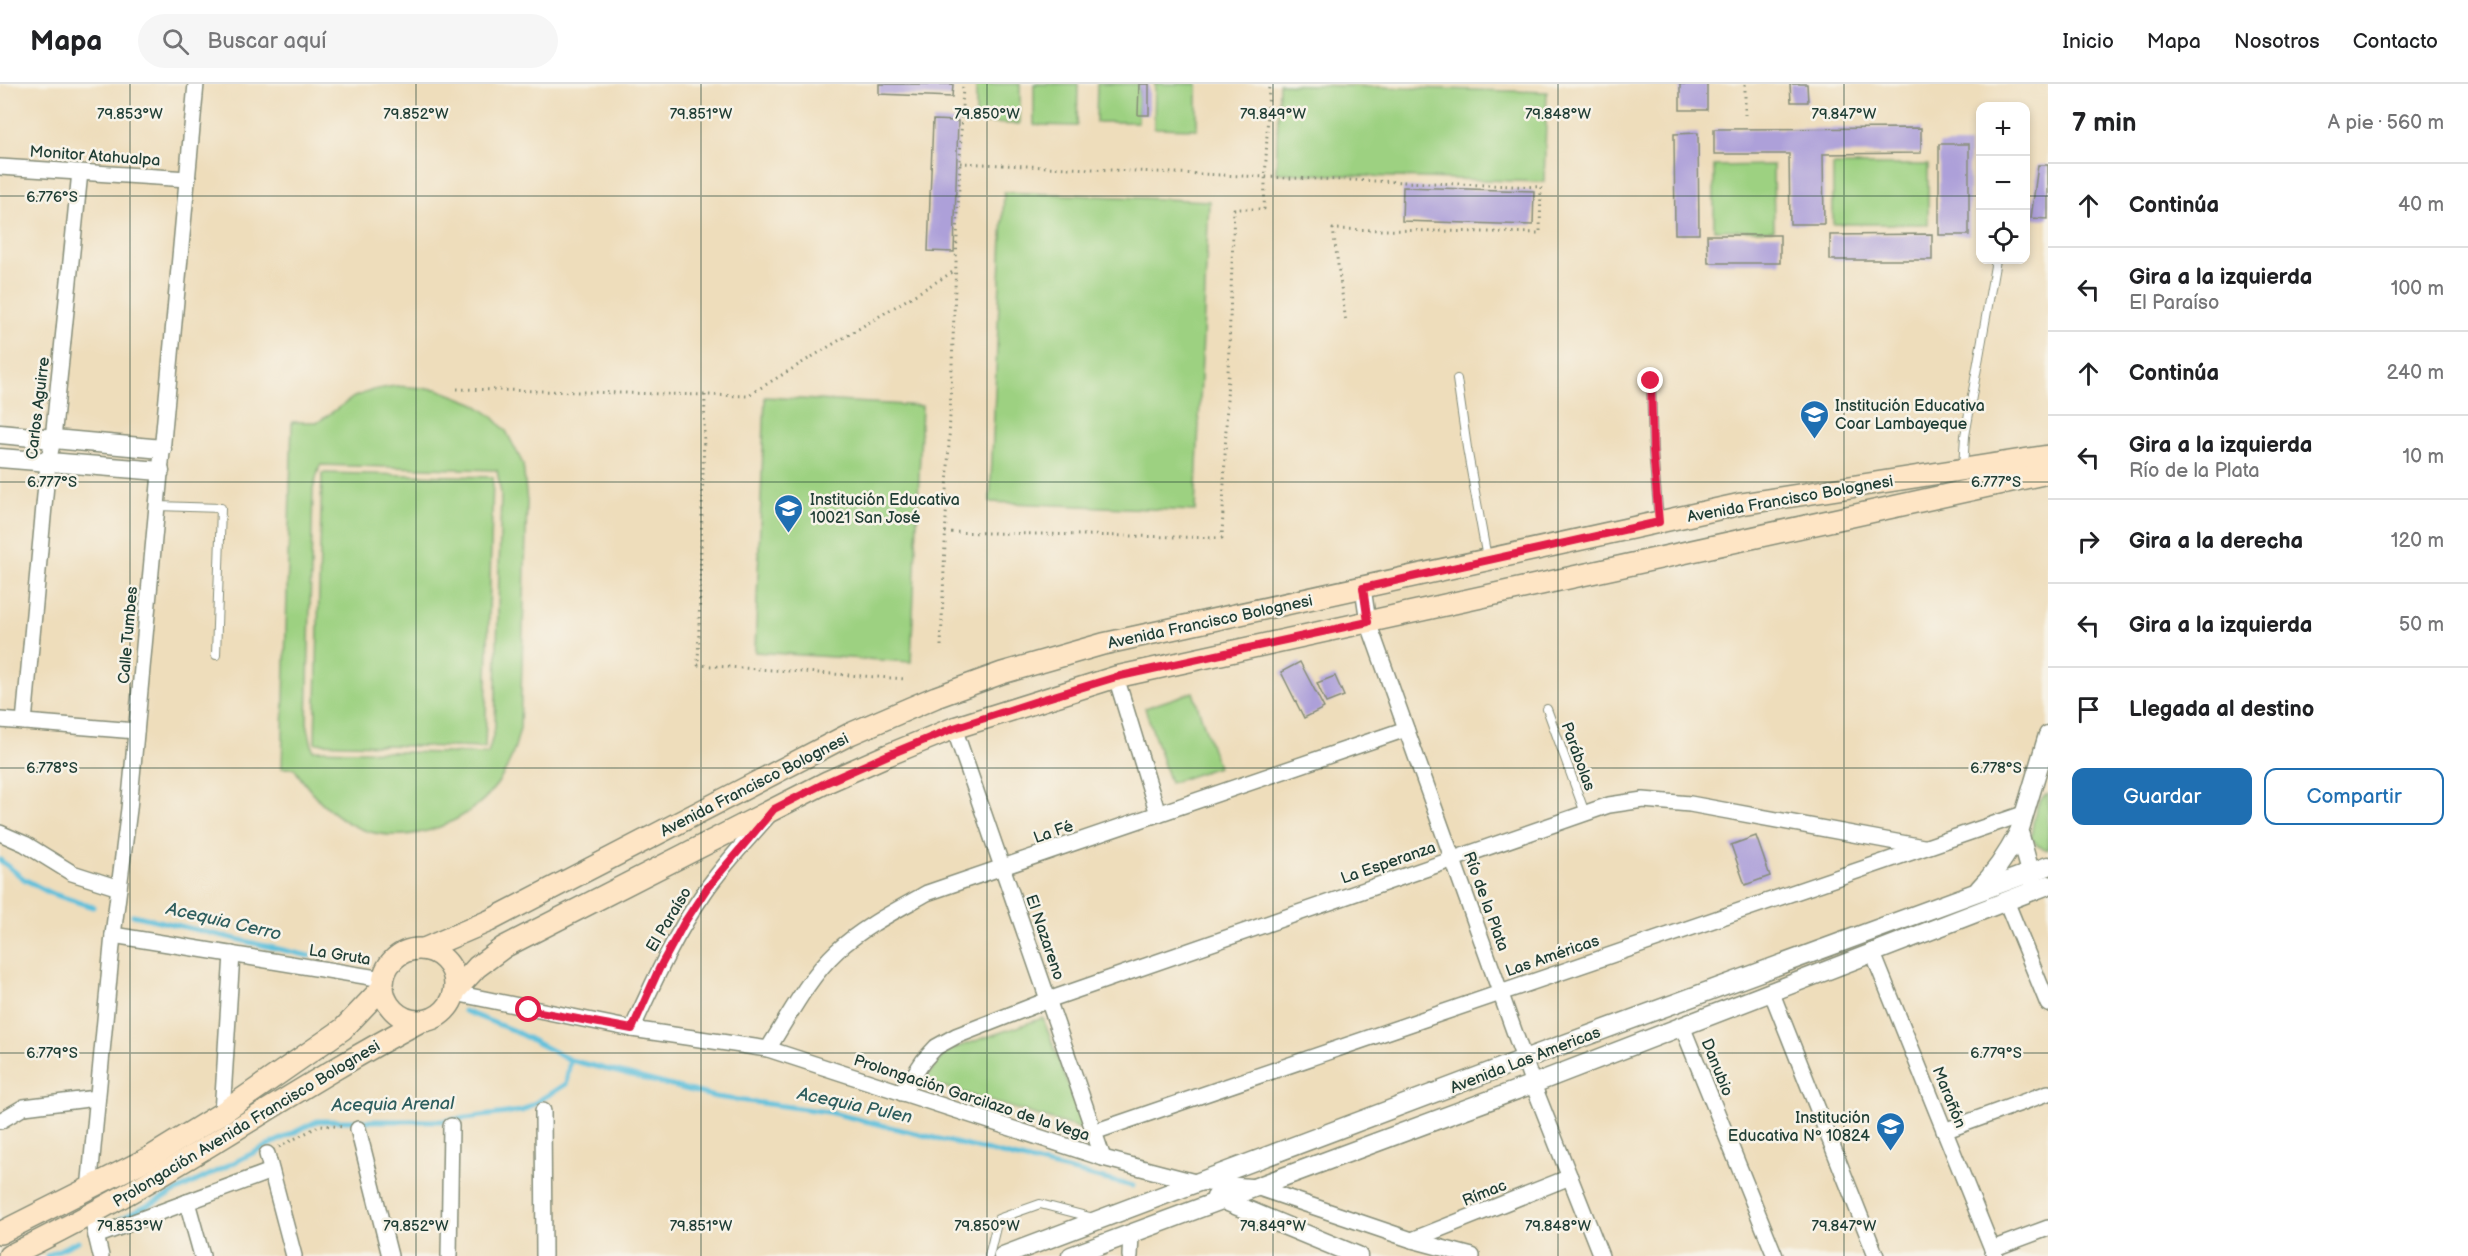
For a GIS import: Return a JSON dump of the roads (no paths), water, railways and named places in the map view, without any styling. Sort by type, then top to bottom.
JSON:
[{"type":"main road","name":"Avenida Francisco Bolognesi","points":[[424,949],[489,921],[850,734],[936,697],[1002,673],[1104,644],[1741,504],[2048,456]]},
{"type":"main road","name":"Avenida Francisco Bolognesi","points":[[455,992],[477,967],[504,947],[827,782],[954,728],[1116,677],[2048,473]]},
{"type":"main road","points":[[412,949],[424,949],[445,959],[455,979],[455,992],[450,1005],[442,1014],[431,1020],[419,1022],[398,1016],[390,1008],[383,984],[386,969],[402,953],[412,949]]},
{"type":"main road","name":"Prolongación Avenida Francisco Bolognesi","points":[[0,1233],[149,1158],[222,1113],[334,1036],[363,1010],[383,984]]},
{"type":"main road","name":"Prolongación Avenida Francisco Bolognesi","points":[[9,1256],[90,1215],[182,1162],[339,1065],[419,1022]]},
{"type":"street","name":"Calle Tumbes","points":[[89,1190],[96,1098],[136,731],[196,84]]},
{"type":"street","name":"Monitor Atahualpa","points":[[0,167],[188,179]]},
{"type":"street","name":"Carlos Aguirre","points":[[24,722],[48,463],[53,439],[80,172]]},
{"type":"street","points":[[0,434],[162,449]]},
{"type":"street","points":[[0,458],[160,471]]},
{"type":"street","name":"Río de la Plata","points":[[1363,588],[1368,622],[1406,729],[1533,1084],[1601,1256]]},
{"type":"street","points":[[1116,677],[1158,814]]},
{"type":"street","points":[[0,720],[136,731]]},
{"type":"street","name":"El Nazareno","points":[[954,728],[1103,1158]]},
{"type":"street","name":"La Fé","points":[[768,1049],[810,983],[837,951],[882,919],[927,893],[1406,729]]},
{"type":"street","points":[[1977,891],[1992,876],[2007,854],[2044,761],[2048,735]]},
{"type":"street","name":"La Esperanza","points":[[903,1093],[924,1060],[936,1047],[956,1036],[1048,1000],[1609,805],[1643,800],[1690,804],[1923,847]]},
{"type":"street","name":"El Paraíso","points":[[632,1029],[659,969],[684,923],[707,888],[774,809]]},
{"type":"street","points":[[2021,823],[2029,872],[2042,888]]},
{"type":"street","name":"Las Américas","points":[[1094,1132],[1923,847],[2021,823]]},
{"type":"street","points":[[0,833],[25,844],[72,873],[119,888]]},
{"type":"street","name":"Avenida Las Americas","points":[[1003,1256],[1524,1059],[2048,866]]},
{"type":"street","name":"Avenida Las Americas","points":[[1071,1256],[1533,1084],[1872,951],[2042,888]]},
{"type":"street","points":[[2006,901],[2048,1004]]},
{"type":"street","name":"La Gruta","points":[[113,935],[232,954],[383,984]]},
{"type":"street","name":"Marañón","points":[[1872,951],[1993,1252]]},
{"type":"street","points":[[222,1113],[232,954]]},
{"type":"street","name":"Prolongación Garcilazo de la Vega","points":[[455,992],[632,1029],[768,1049],[1103,1158],[1195,1182],[1256,1187],[1412,1240],[1472,1256]]},
{"type":"street","points":[[1771,992],[1876,1256]]},
{"type":"street","name":"Danubio","points":[[1682,1026],[1775,1256]]},
{"type":"street","points":[[1944,1131],[2048,1093]]},
{"type":"street","points":[[0,1121],[24,1107],[96,1098]]},
{"type":"street","points":[[543,1111],[544,1256]]},
{"type":"street","points":[[449,1256],[451,1126]]},
{"type":"street","points":[[358,1129],[390,1256]]},
{"type":"street","points":[[267,1154],[294,1256]]},
{"type":"street","points":[[96,1236],[271,1171]]},
{"type":"street","name":"Rímac","points":[[1412,1240],[1570,1177]]},
{"type":"street","points":[[1195,1182],[1220,1200],[1338,1252],[1358,1256]]},
{"type":"street","points":[[187,1202],[202,1256]]},
{"type":"street","points":[[90,1215],[101,1256]]},
{"type":"street","points":[[1993,1252],[2048,1228]]},
{"type":"street","points":[[1130,1256],[1131,1234]]},
{"type":"lane","points":[[1963,470],[1965,436],[1995,264]]},
{"type":"lane","points":[[1457,379],[1487,560]]},
{"type":"lane","points":[[1651,381],[1653,451],[1659,522]]},
{"type":"lane","points":[[157,506],[221,508],[216,655]]},
{"type":"lane","name":"Parábolas","points":[[1547,709],[1585,813]]},
{"type":"lane","points":[[989,1256],[998,1219],[1040,1204],[1101,1220]]},
{"type":"waterway","name":"Acequia Cerro","points":[[0,860],[24,879],[50,893],[93,907]]},
{"type":"waterway","name":"Acequia Cerro","points":[[133,915],[309,956]]},
{"type":"waterway","name":"Acequia Pulen","points":[[464,1011],[512,1030],[570,1060],[716,1097],[828,1112],[1133,1186]]},
{"type":"waterway","name":"Acequia Arenal","points":[[119,1220],[317,1121],[442,1121],[522,1111],[566,1084],[570,1060]]},
{"type":"waterway","name":"Acequia Arenal","points":[[47,1256],[78,1241]]},
{"type":"place","name":"Institución Educativa Coar Lambayeque","points":[[1814,440]]},
{"type":"place","name":"Institución Educativa 10021 San José","points":[[789,534]]},
{"type":"place","name":"Institución Educativa Nº 10824","points":[[1891,1152]]}]
